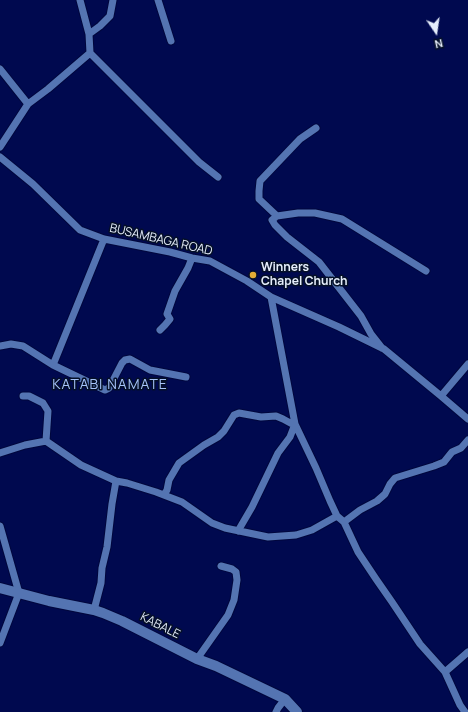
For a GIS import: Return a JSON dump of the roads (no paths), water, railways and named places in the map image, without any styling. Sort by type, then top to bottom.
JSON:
[{"type":"street","points":[[80,0],[89,34],[90,53],[199,162],[218,177]]},
{"type":"street","points":[[89,34],[110,16],[113,0]]},
{"type":"street","points":[[158,0],[171,41]]},
{"type":"street","points":[[0,147],[28,104],[90,53]]},
{"type":"street","points":[[0,69],[28,104]]},
{"type":"street","points":[[277,216],[259,199],[258,191],[260,182],[300,139],[316,128]]},
{"type":"street","name":"BUSAMBAGA ROAD","points":[[0,157],[33,184],[80,230],[104,239],[210,261],[247,281],[271,297],[339,327],[384,350],[468,419]]},
{"type":"street","points":[[384,350],[371,334],[361,316],[319,262],[287,237],[272,220],[277,216],[298,213],[315,213],[342,219],[426,271]]},
{"type":"street","points":[[53,364],[104,239]]},
{"type":"street","points":[[160,330],[170,319],[167,314],[175,291],[192,258]]},
{"type":"street","points":[[271,297],[294,425],[316,468],[337,516],[344,522],[358,552],[420,644],[445,672],[460,705],[465,712]]},
{"type":"street","points":[[0,346],[12,344],[22,346],[53,364],[105,390],[109,388],[122,363],[125,360],[130,359],[150,370],[186,377]]},
{"type":"street","points":[[441,396],[468,364]]},
{"type":"street","points":[[23,396],[28,396],[43,403],[48,411],[46,441]]},
{"type":"street","points":[[164,495],[167,490],[169,480],[179,463],[218,437],[234,416],[239,413],[261,417],[276,416],[294,425]]},
{"type":"street","points":[[238,531],[252,507],[278,453],[290,437],[294,425]]},
{"type":"street","points":[[344,522],[360,510],[377,501],[385,494],[395,478],[444,462],[452,452],[461,448],[468,440]]},
{"type":"street","points":[[0,453],[46,441],[81,464],[116,481],[127,483],[182,502],[212,523],[225,528],[268,538],[312,530],[337,516]]},
{"type":"street","points":[[94,610],[101,583],[116,481]]},
{"type":"street","points":[[0,526],[19,593],[0,643]]},
{"type":"street","points":[[197,659],[228,615],[234,600],[237,580],[236,572],[232,569],[221,566]]},
{"type":"street","name":"KABALE","points":[[0,588],[49,601],[94,610],[122,621],[197,659],[285,698],[297,712]]},
{"type":"street","points":[[445,672],[468,652]]},
{"type":"street","points":[[276,712],[285,698]]},
{"type":"place","name":"Winners Chapel Church","points":[[253,275]]},
{"type":"district","name":"KATABI NAMATE","points":[[110,385]]}]
